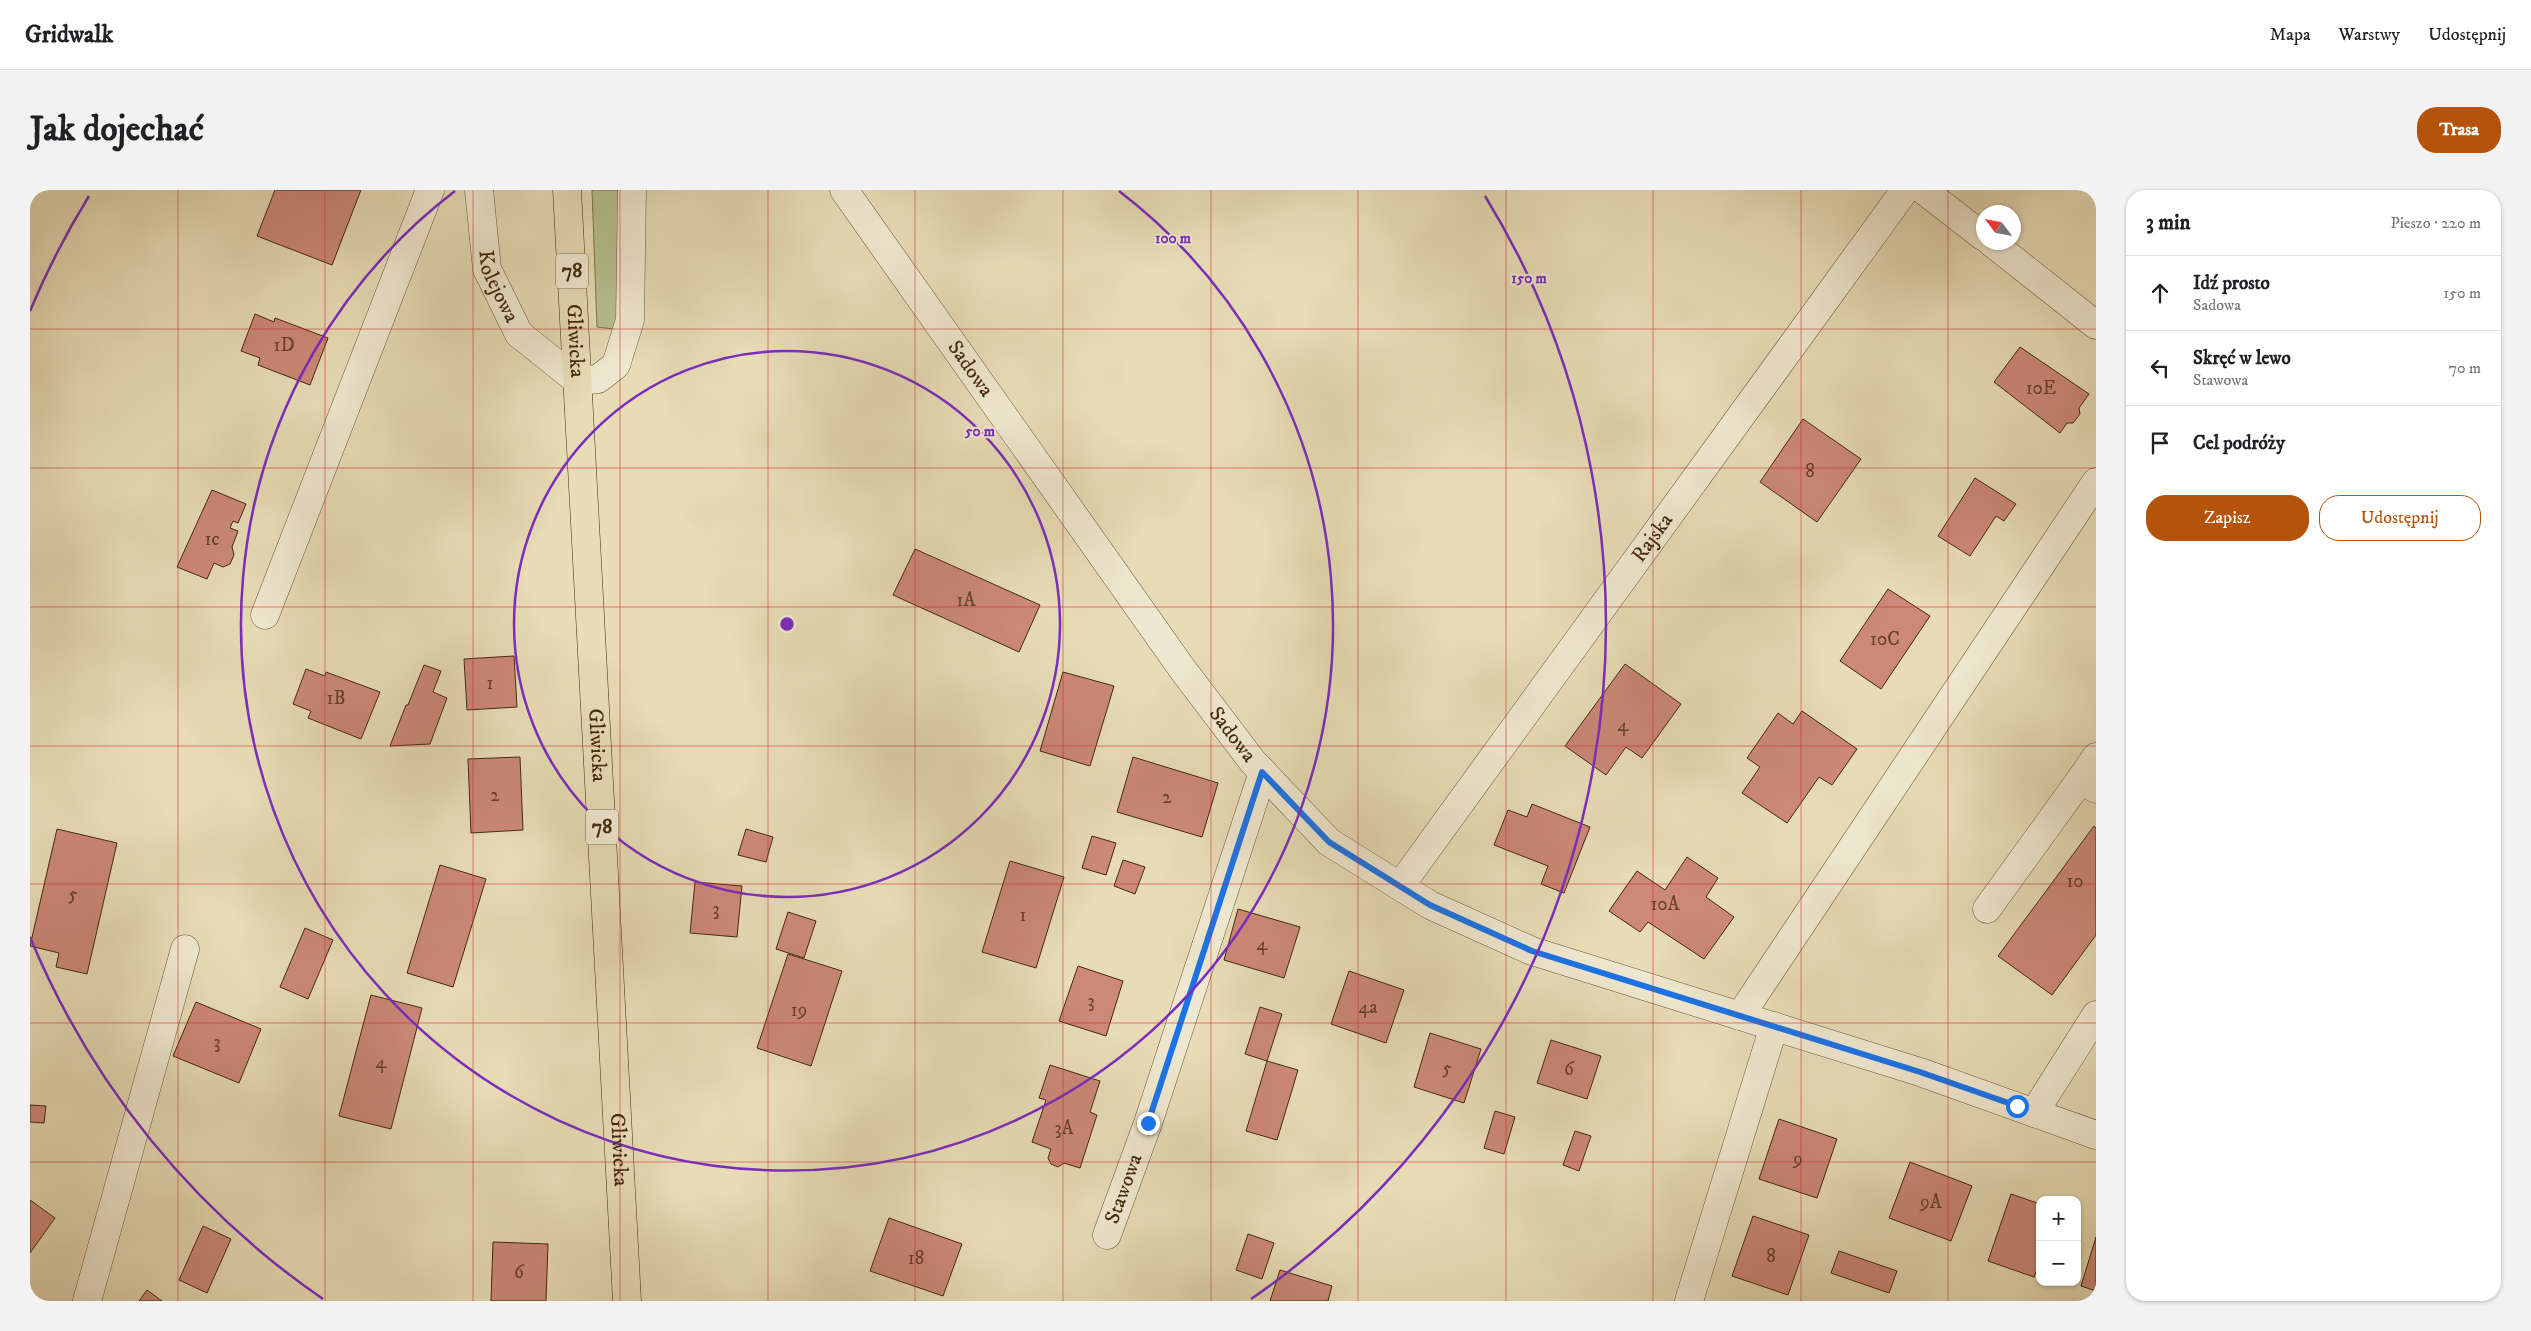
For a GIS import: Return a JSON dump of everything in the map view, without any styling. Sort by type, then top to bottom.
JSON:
[{"type":"main road","name":"Gliwicka","points":[[567,190],[627,1301]]},
{"type":"street","points":[[265,615],[430,190]]},
{"type":"street","name":"Kolejowa","points":[[479,190],[486,269],[519,334],[578,381]]},
{"type":"street","points":[[578,381],[598,379],[616,365],[630,320],[632,190]]},
{"type":"street","name":"Sadowa","points":[[844,190],[1183,670],[1262,772],[1329,842],[1430,905],[1532,951],[1920,1072],[2096,1135]]},
{"type":"street","name":"Rajska","points":[[1400,886],[1905,190]]},
{"type":"street","points":[[1923,190],[1976,231]]},
{"type":"street","points":[[2000,250],[2096,325]]},
{"type":"street","points":[[1740,1016],[2096,482]]},
{"type":"street","name":"Stawowa","points":[[1107,1235],[1148,1123],[1262,772]]},
{"type":"street","points":[[1987,909],[2091,775]]},
{"type":"street","points":[[86,1301],[185,949]]},
{"type":"street","points":[[2034,1112],[2096,1015]]},
{"type":"street","points":[[1688,1301],[1774,1026]]},
{"type":"green space","points":[[592,190],[628,190],[627,307],[613,329],[597,327]]},
{"type":"building","points":[[275,190],[361,190],[332,265],[257,236]]},
{"type":"building","points":[[255,314],[274,322],[275,318],[328,338],[310,385],[258,365],[260,358],[241,351]]},
{"type":"building","points":[[2020,347],[2089,394],[2079,408],[2080,414],[2073,423],[2067,423],[2060,433],[1994,382]]},
{"type":"building","points":[[1803,419],[1861,459],[1817,522],[1760,482]]},
{"type":"building","points":[[1975,478],[2016,504],[2004,521],[1996,516],[1970,556],[1938,536]]},
{"type":"building","points":[[212,490],[246,504],[238,523],[233,521],[230,528],[238,531],[232,547],[234,555],[230,564],[223,567],[214,563],[207,579],[177,567]]},
{"type":"building","points":[[915,549],[1040,605],[1019,652],[893,595]]},
{"type":"building","points":[[1888,589],[1930,616],[1881,689],[1840,661]]},
{"type":"building","points":[[514,656],[517,707],[467,710],[464,659]]},
{"type":"building","points":[[1625,664],[1681,704],[1642,758],[1626,747],[1606,775],[1565,746]]},
{"type":"building","points":[[424,665],[441,671],[433,692],[447,698],[430,744],[390,746],[406,705],[408,705]]},
{"type":"building","points":[[306,669],[325,676],[326,672],[380,692],[361,739],[308,718],[311,711],[293,704]]},
{"type":"building","points":[[1063,672],[1114,686],[1090,766],[1040,751]]},
{"type":"building","points":[[1802,711],[1857,749],[1832,785],[1819,777],[1787,823],[1742,793],[1760,767],[1747,758],[1778,713],[1793,724]]},
{"type":"building","points":[[520,757],[523,830],[471,833],[468,759]]},
{"type":"building","points":[[1133,757],[1218,783],[1202,837],[1117,812]]},
{"type":"building","points":[[1532,804],[1590,827],[1564,893],[1541,884],[1548,866],[1494,845],[1508,810],[1527,817]]},
{"type":"building","points":[[2094,826],[2096,828],[2096,935],[2052,995],[1998,956]]},
{"type":"building","points":[[57,829],[117,843],[87,974],[56,967],[59,953],[30,946]]},
{"type":"building","points":[[746,829],[773,837],[766,862],[738,855]]},
{"type":"building","points":[[1092,836],[1116,843],[1106,875],[1082,868]]},
{"type":"building","points":[[1687,857],[1718,878],[1706,897],[1734,917],[1704,959],[1648,922],[1640,932],[1609,911],[1637,871],[1665,890]]},
{"type":"building","points":[[1123,860],[1145,867],[1135,894],[1114,886]]},
{"type":"building","points":[[1010,861],[1064,877],[1036,968],[982,952]]},
{"type":"building","points":[[440,865],[486,879],[453,987],[407,973]]},
{"type":"building","points":[[695,882],[742,886],[737,937],[690,933]]},
{"type":"building","points":[[1238,909],[1300,927],[1284,978],[1224,960]]},
{"type":"building","points":[[788,912],[816,921],[804,958],[776,949]]},
{"type":"building","points":[[305,928],[333,940],[308,999],[280,987]]},
{"type":"building","points":[[788,954],[842,971],[811,1066],[757,1048]]},
{"type":"building","points":[[1078,966],[1123,981],[1106,1036],[1059,1021]]},
{"type":"building","points":[[1349,971],[1404,990],[1386,1043],[1331,1024]]},
{"type":"building","points":[[371,995],[422,1008],[391,1129],[339,1116]]},
{"type":"building","points":[[196,1002],[261,1029],[239,1083],[173,1056]]},
{"type":"building","points":[[1260,1007],[1282,1014],[1267,1061],[1245,1054]]},
{"type":"building","points":[[1430,1033],[1481,1049],[1464,1103],[1414,1087]]},
{"type":"building","points":[[1551,1040],[1601,1056],[1587,1099],[1537,1083]]},
{"type":"building","points":[[1267,1061],[1298,1070],[1277,1140],[1246,1131]]},
{"type":"building","points":[[1050,1065],[1100,1081],[1090,1112],[1097,1115],[1080,1168],[1064,1163],[1058,1167],[1051,1164],[1048,1158],[1051,1149],[1032,1142],[1046,1100],[1039,1098]]},
{"type":"building","points":[[30,1105],[46,1106],[44,1123],[30,1122]]},
{"type":"building","points":[[1495,1111],[1515,1117],[1504,1154],[1484,1148]]},
{"type":"building","points":[[1779,1119],[1837,1139],[1817,1198],[1759,1179]]},
{"type":"building","points":[[1575,1131],[1591,1136],[1579,1171],[1563,1165]]},
{"type":"building","points":[[1910,1162],[1972,1186],[1951,1241],[1889,1218]]},
{"type":"building","points":[[2011,1194],[2036,1203],[2036,1272],[2034,1277],[1988,1261]]},
{"type":"building","points":[[30,1200],[55,1218],[30,1253]]},
{"type":"building","points":[[1753,1216],[1809,1235],[1788,1295],[1732,1276]]},
{"type":"building","points":[[889,1218],[962,1244],[943,1296],[870,1271]]},
{"type":"building","points":[[203,1226],[231,1239],[207,1293],[179,1280]]},
{"type":"building","points":[[1248,1234],[1274,1243],[1262,1279],[1236,1270]]},
{"type":"building","points":[[2096,1237],[2096,1291],[2081,1286]]},
{"type":"building","points":[[493,1242],[548,1244],[546,1301],[491,1301]]},
{"type":"building","points":[[1839,1251],[1897,1271],[1889,1293],[1831,1273]]},
{"type":"building","points":[[1280,1270],[1332,1286],[1328,1301],[1270,1301]]},
{"type":"building","points":[[147,1290],[162,1301],[139,1301]]},
{"type":"route","points":[[1148,1123],[1262,772],[1329,842],[1430,905],[1532,951],[1920,1072],[2017,1106]]}]
